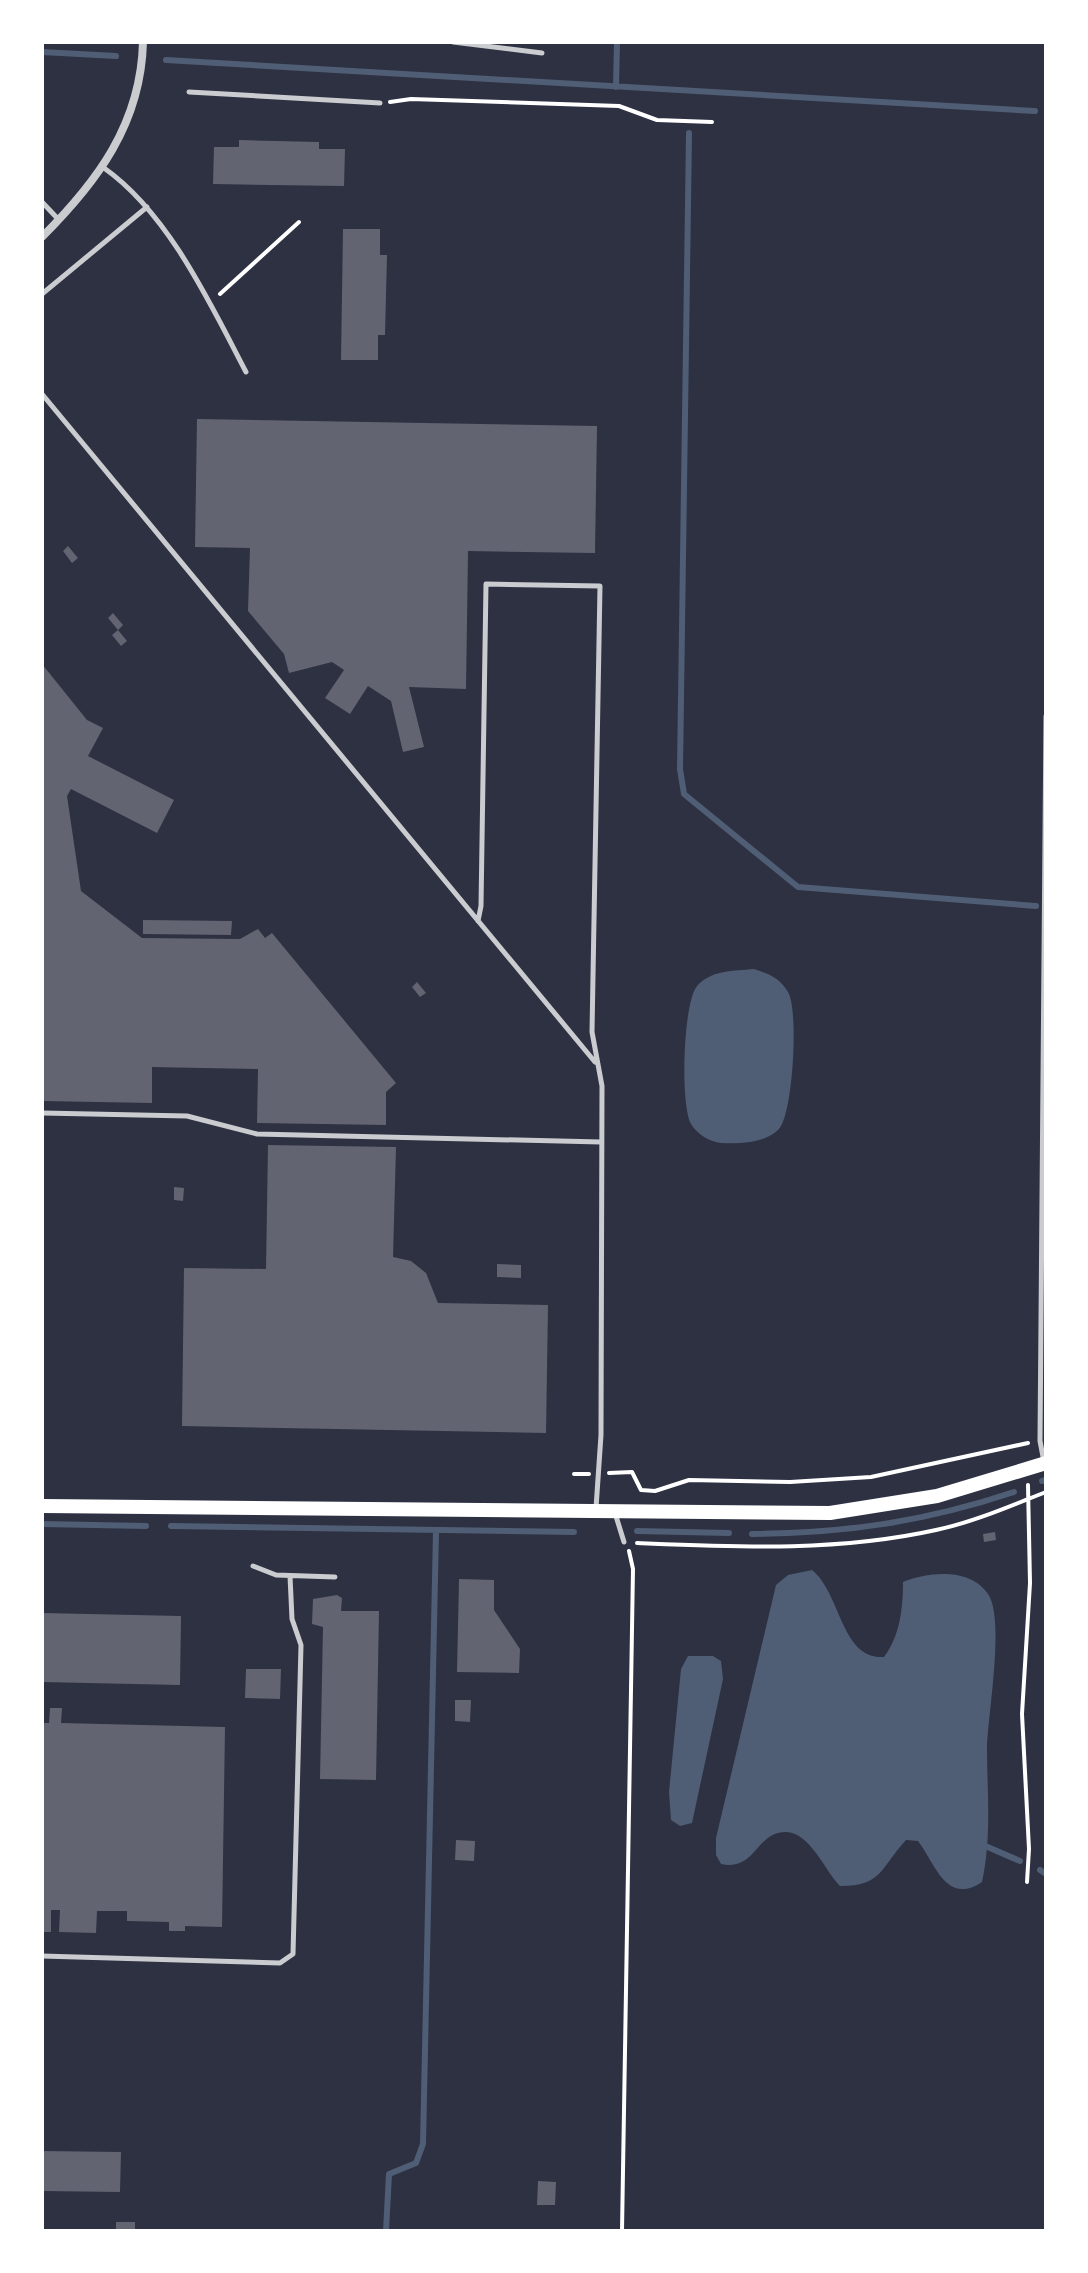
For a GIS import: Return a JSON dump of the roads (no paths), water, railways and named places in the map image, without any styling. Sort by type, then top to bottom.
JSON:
[{"type":"main road","points":[[42,1506],[614,1509],[789,1514],[870,1509],[937,1496],[1045,1463]]},
{"type":"street","points":[[42,237],[104,168],[132,108],[143,42]]},
{"type":"lane","points":[[453,42],[542,53]]},
{"type":"lane","points":[[189,92],[380,103]]},
{"type":"lane","points":[[104,168],[131,187],[147,207],[209,304],[246,372]]},
{"type":"lane","points":[[42,202],[59,220]]},
{"type":"lane","points":[[42,294],[147,207]]},
{"type":"lane","points":[[42,394],[596,1063]]},
{"type":"lane","points":[[478,921],[481,906],[486,584],[600,586],[593,990],[596,1063],[602,1086],[596,1509]]},
{"type":"lane","points":[[1045,1463],[1040,1441],[1046,716]]},
{"type":"lane","points":[[42,1113],[187,1116],[257,1134],[601,1142]]},
{"type":"lane","points":[[614,1509],[624,1542]]},
{"type":"lane","points":[[253,1566],[276,1575],[335,1577]]},
{"type":"lane","points":[[42,1956],[280,1963],[293,1954],[301,1645],[292,1619],[290,1576]]},
{"type":"water","points":[[754,969],[777,979],[788,992],[791,1002],[794,1039],[788,1104],[784,1120],[774,1134],[744,1143],[717,1142],[704,1137],[691,1124],[685,1096],[686,1032],[692,996],[697,986],[709,977],[723,972]]},
{"type":"water","points":[[812,1570],[822,1580],[850,1637],[859,1648],[870,1655],[884,1657],[897,1631],[903,1582],[948,1574],[971,1579],[988,1594],[993,1606],[995,1644],[987,1747],[988,1831],[982,1882],[970,1888],[959,1889],[950,1885],[936,1870],[918,1841],[906,1840],[873,1879],[840,1886],[809,1844],[793,1833],[774,1834],[749,1857],[733,1865],[721,1864],[716,1855],[716,1838],[776,1585],[788,1575]]},
{"type":"water","points":[[688,1656],[713,1656],[721,1661],[723,1679],[692,1823],[680,1826],[671,1820],[669,1792],[681,1669]]},
{"type":"waterway","points":[[616,87],[617,42]]},
{"type":"waterway","points":[[42,52],[116,56]]},
{"type":"waterway","points":[[166,60],[1035,111]]},
{"type":"waterway","points":[[689,133],[680,769],[684,794],[798,887],[1036,906]]},
{"type":"waterway","points":[[1042,1481],[1046,1480]]},
{"type":"waterway","points":[[752,1534],[884,1524],[948,1511],[1014,1492]]},
{"type":"waterway","points":[[42,1524],[146,1526]]},
{"type":"waterway","points":[[171,1526],[574,1532]]},
{"type":"waterway","points":[[386,2231],[389,2174],[416,2163],[423,2144],[436,1531]]},
{"type":"waterway","points":[[637,1531],[729,1533]]},
{"type":"waterway","points":[[983,1845],[1020,1861]]},
{"type":"waterway","points":[[1040,1870],[1046,1874]]}]
